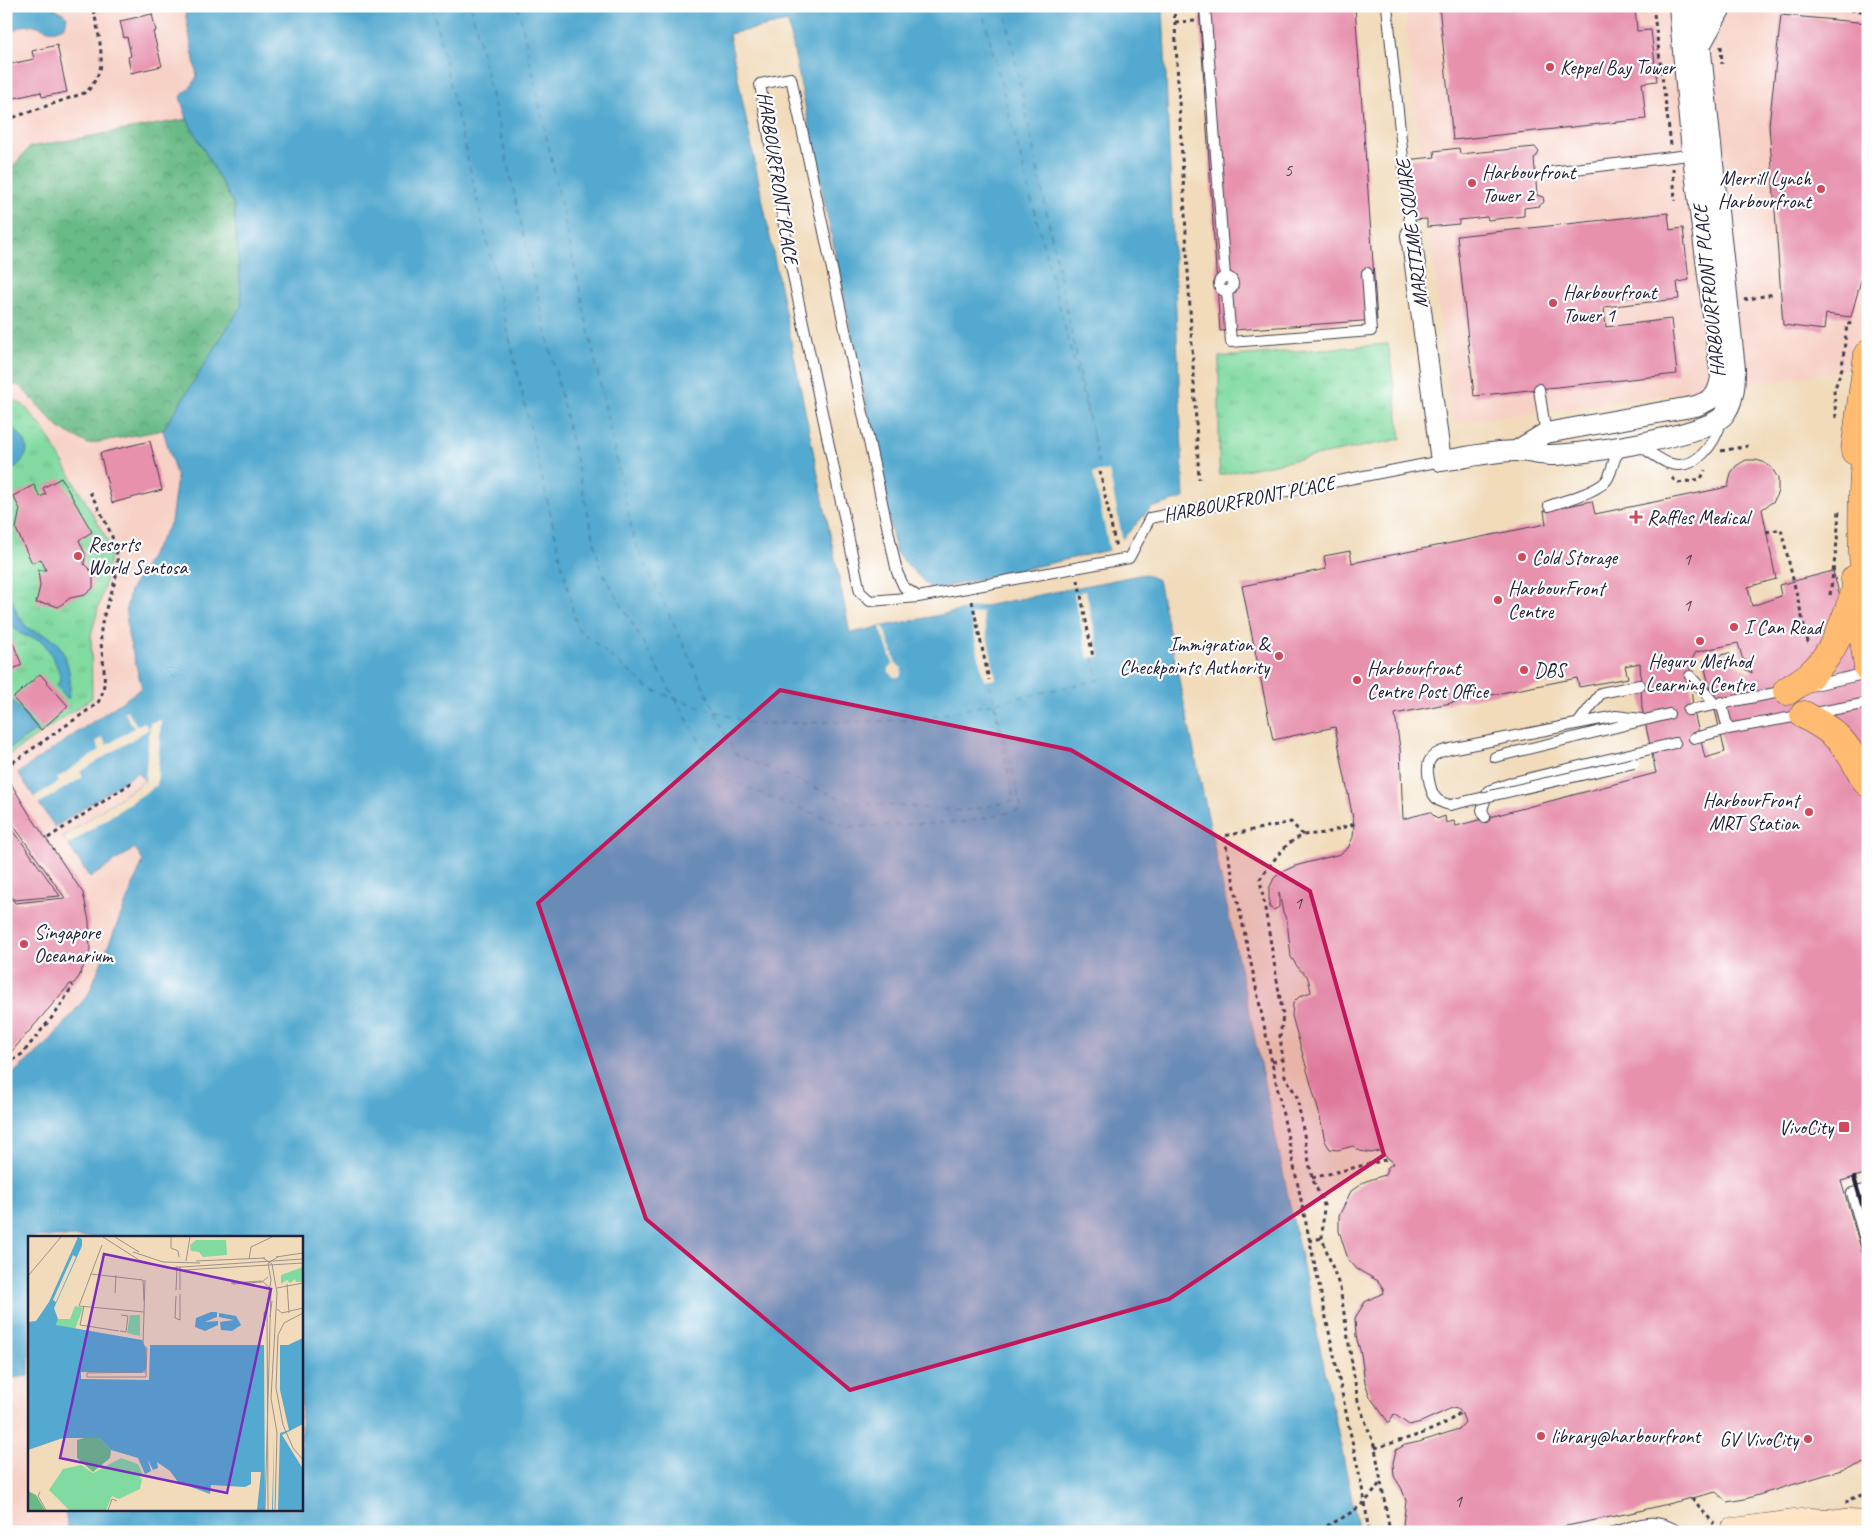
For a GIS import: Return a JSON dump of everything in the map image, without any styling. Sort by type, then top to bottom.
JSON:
[{"type":"main road","points":[[1868,354],[1854,456],[1852,542],[1862,598],[1868,668]]},
{"type":"main road","points":[[1787,691],[1810,676],[1822,662],[1862,598],[1865,588],[1862,500],[1868,425]]},
{"type":"main road","points":[[1804,715],[1836,735],[1868,783]]},
{"type":"main road","points":[[1724,1528],[1809,1522],[1868,1525]]},
{"type":"street","name":"HARBOURFRONT PLACE","points":[[1441,461],[1516,451],[1550,455],[1632,444],[1704,428],[1723,416],[1731,402],[1735,385],[1735,369],[1679,6]]},
{"type":"street","name":"HARBOURFRONT PLACE","points":[[1516,451],[1546,433],[1696,406],[1710,401],[1718,393],[1721,378],[1702,153],[1700,46],[1696,6]]},
{"type":"street","points":[[1700,46],[1719,8],[1722,6]]},
{"type":"street","name":"MARITIME SQUARE","points":[[1411,235],[1441,461]]},
{"type":"lane","points":[[1205,6],[1225,277],[1220,281],[1219,285],[1224,291],[1227,291],[1231,342],[1371,331],[1367,273]]},
{"type":"lane","name":"MARITIME SQUARE","points":[[1387,6],[1411,235]]},
{"type":"lane","name":"HARBOURFRONT PLACE","points":[[918,597],[904,587],[897,572],[790,78],[760,84],[791,266],[860,592],[870,600],[918,597],[1129,558],[1150,518],[1441,461]]},
{"type":"lane","points":[[1551,172],[1702,153]]},
{"type":"lane","points":[[1539,389],[1550,455]]},
{"type":"lane","points":[[1549,506],[1597,488],[1608,480],[1612,461],[1618,453],[1632,444],[1668,463],[1688,463],[1702,454],[1715,439],[1723,416]]},
{"type":"lane","points":[[1688,710],[1868,673]]},
{"type":"lane","points":[[1690,676],[1718,703],[1728,730]]},
{"type":"lane","points":[[1579,722],[1601,693],[1640,685]]},
{"type":"lane","points":[[1694,738],[1868,703]]},
{"type":"lane","points":[[1495,757],[1641,719],[1668,714]]},
{"type":"lane","points":[[1641,719],[1616,716],[1579,722],[1439,752],[1430,759],[1427,769],[1433,796],[1440,802],[1450,805],[1634,762],[1662,746]]},
{"type":"lane","points":[[1485,817],[1482,810],[1488,791],[1514,782],[1675,742]]},
{"type":"lane","points":[[1868,1189],[1852,1193],[1868,1251]]},
{"type":"lane","points":[[1614,1532],[1643,1523],[1657,1522],[1667,1524],[1679,1532]]},
{"type":"path","points":[[6,120],[87,92],[95,80],[101,65],[97,24],[92,6]]},
{"type":"path","points":[[1174,6],[1199,479]]},
{"type":"path","points":[[1653,6],[1672,157],[1675,201]]},
{"type":"path","points":[[1819,6],[1868,12]]},
{"type":"path","points":[[1175,22],[1200,21]]},
{"type":"path","points":[[1720,42],[1723,70]]},
{"type":"path","points":[[1742,292],[1742,300],[1774,294]]},
{"type":"path","points":[[1836,420],[1834,391],[1842,368],[1847,324],[1854,323]]},
{"type":"path","points":[[1100,471],[1117,553]]},
{"type":"path","points":[[6,767],[97,704],[102,696],[104,685],[101,630],[117,573],[117,554],[90,492]]},
{"type":"path","points":[[1828,604],[1837,542],[1839,505]]},
{"type":"path","points":[[1766,532],[1781,529],[1808,642],[1813,646]]},
{"type":"path","points":[[1078,579],[1093,657]]},
{"type":"path","points":[[972,600],[989,680]]},
{"type":"path","points":[[48,838],[134,781]]},
{"type":"path","points":[[1303,835],[1291,822],[1224,836],[1365,1502],[1368,1528]]},
{"type":"path","points":[[1354,824],[1326,833],[1303,835],[1289,843],[1260,880],[1283,1016],[1280,1036],[1285,1076],[1297,1097],[1312,1178],[1324,1205],[1322,1238],[1340,1288],[1358,1401],[1375,1448],[1390,1532]]},
{"type":"path","points":[[6,1065],[22,1054],[58,1010],[73,985]]},
{"type":"path","points":[[1272,1062],[1283,1059]]},
{"type":"path","points":[[1312,1178],[1389,1159]]},
{"type":"path","points":[[1309,1240],[1322,1238]]},
{"type":"path","points":[[1375,1448],[1429,1430],[1452,1420],[1461,1412]]},
{"type":"path","points":[[1312,1532],[1354,1511],[1373,1494],[1380,1482]]},
{"type":"path","points":[[1692,1498],[1724,1528]]},
{"type":"highlighted area","points":[[780,690],[1071,750],[1310,891],[1384,1155],[1169,1299],[850,1390],[646,1219],[538,903]]},
{"type":"shaded area","name":"Resorts World Sentosa","points":[[6,6],[184,6],[197,76],[191,87],[187,119],[163,430],[177,478],[171,522],[130,591],[126,610],[128,635],[142,688],[18,773],[55,827],[138,771],[145,781],[136,847],[143,861],[88,995],[48,1043],[9,1077],[6,1086]]},
{"type":"shaded area","points":[[1404,6],[1868,6],[1868,317],[1852,370],[1452,423]]},
{"type":"shaded area","points":[[28,1376],[28,1510],[65,1510],[68,1532],[6,1532],[6,1379]]},
{"type":"green space","points":[[187,119],[234,205],[242,305],[163,430],[88,444],[59,428],[20,386],[6,383],[6,174],[30,147]]},
{"type":"green space","points":[[1388,344],[1401,439],[1219,475],[1219,357]]},
{"type":"green space","points":[[6,396],[23,405],[43,428],[107,539],[110,557],[91,635],[92,698],[6,757]]},
{"type":"water","points":[[6,6],[51,6],[67,17],[65,26],[50,30],[28,25],[19,27],[6,34]]},
{"type":"water","points":[[184,6],[1163,6],[1184,498],[1151,508],[1113,549],[932,590],[896,553],[788,22],[729,34],[850,633],[1144,574],[1158,580],[1359,1532],[68,1532],[65,1510],[302,1510],[302,1236],[28,1236],[28,1376],[6,1379],[6,1086],[9,1077],[48,1043],[88,995],[143,861],[135,848],[90,878],[63,837],[145,781],[138,772],[55,827],[18,773],[142,688],[128,635],[126,610],[130,591],[171,522],[177,478],[163,430],[242,305],[234,205],[187,119],[180,97],[191,87],[197,76]]},
{"type":"water","points":[[6,422],[21,436],[27,448],[22,460],[7,474]]},
{"type":"water","points":[[6,585],[23,623],[32,631],[52,638],[62,650],[70,675],[68,699],[56,685],[60,680],[60,675],[47,647],[38,639],[18,632],[13,625],[7,608]]},
{"type":"water","points":[[13,701],[37,730],[6,751],[6,707]]},
{"type":"pier","points":[[1109,470],[1123,542],[1115,551],[1110,552],[1093,473]]},
{"type":"pier","points":[[1086,591],[1100,656],[1088,658],[1074,594]]},
{"type":"pier","points":[[982,612],[996,679],[984,681],[970,615]]},
{"type":"pier","points":[[880,627],[884,627],[896,664],[902,668],[901,675],[898,677],[894,677],[889,672],[889,668],[893,664]]},
{"type":"pier","points":[[127,710],[137,726],[144,722],[149,729],[80,772],[83,777],[38,804],[34,797],[59,782],[57,778],[100,750],[96,742],[102,737],[107,745],[134,728],[124,712]]},
{"type":"pier","points":[[161,720],[157,785],[68,845],[63,837],[145,781],[150,723]]},
{"type":"building","points":[[1199,6],[1355,6],[1377,320],[1220,331]]},
{"type":"building","name":"Keppel Bay Tower","points":[[1439,6],[1635,6],[1637,31],[1651,30],[1657,81],[1642,83],[1646,119],[1453,140]]},
{"type":"building","points":[[152,14],[156,31],[153,32],[162,66],[131,73],[128,57],[131,56],[127,37],[124,38],[120,21]]},
{"type":"building","name":"Merrill Lynch Harbourfront","points":[[1781,15],[1868,23],[1868,254],[1851,317],[1826,314],[1824,330],[1783,325],[1769,125]]},
{"type":"building","points":[[57,45],[67,92],[42,97],[41,92],[6,100],[6,65],[34,59],[32,51]]},
{"type":"building","name":"Harbourfront Tower 2","points":[[1535,147],[1539,152],[1534,158],[1537,195],[1543,197],[1544,202],[1539,206],[1524,208],[1524,216],[1488,220],[1487,217],[1459,220],[1459,224],[1427,227],[1427,219],[1412,220],[1405,160],[1435,157],[1434,151],[1459,148],[1460,154]]},
{"type":"building","name":"Harbourfront Tower 1","points":[[1668,213],[1670,230],[1683,228],[1689,280],[1677,282],[1679,299],[1604,307],[1606,327],[1671,319],[1677,374],[1474,396],[1457,236]]},
{"type":"building","points":[[150,441],[162,490],[112,503],[100,453]]},
{"type":"building","points":[[1746,460],[1763,462],[1771,467],[1778,478],[1778,491],[1774,501],[1762,509],[1776,579],[1748,587],[1752,606],[1781,596],[1779,585],[1833,571],[1868,698],[1868,1173],[1841,1181],[1868,1272],[1868,1462],[1745,1499],[1727,1502],[1716,1492],[1635,1512],[1547,1530],[1526,1527],[1526,1532],[1402,1532],[1406,1501],[1402,1489],[1394,1476],[1393,1463],[1396,1450],[1405,1445],[1459,1429],[1465,1422],[1461,1412],[1458,1409],[1452,1408],[1421,1422],[1409,1425],[1394,1414],[1389,1423],[1370,1397],[1365,1382],[1356,1336],[1355,1318],[1365,1302],[1384,1293],[1378,1281],[1357,1269],[1348,1259],[1339,1231],[1339,1216],[1351,1191],[1366,1181],[1385,1175],[1388,1167],[1394,1163],[1379,1151],[1371,1153],[1360,1151],[1353,1146],[1338,1150],[1330,1149],[1325,1141],[1292,1016],[1293,1003],[1300,996],[1311,992],[1309,982],[1307,976],[1299,969],[1291,957],[1287,921],[1279,892],[1279,907],[1274,910],[1270,908],[1269,901],[1269,889],[1274,878],[1282,872],[1295,866],[1340,854],[1348,848],[1353,837],[1354,824],[1335,727],[1273,740],[1242,586],[1326,569],[1324,556],[1350,551],[1352,563],[1546,524],[1544,511],[1592,501],[1595,514],[1728,487],[1731,473],[1736,466]],"holes":[[[1738,643],[1742,657],[1751,668],[1752,673],[1735,664],[1729,653],[1703,660],[1725,752],[1705,758],[1693,708],[1690,663],[1696,652]],[[1640,663],[1642,708],[1656,773],[1456,826],[1454,821],[1446,823],[1445,816],[1437,819],[1430,812],[1403,819],[1400,748],[1395,714],[1577,678],[1579,687],[1628,678],[1625,666]]]},
{"type":"building","points":[[61,478],[92,532],[79,540],[85,554],[84,564],[93,573],[93,588],[85,595],[70,598],[58,607],[50,604],[36,603],[40,586],[38,570],[46,570],[41,559],[32,563],[16,529],[20,509],[13,496],[34,485],[40,497],[46,494],[43,488]]},
{"type":"building","points":[[12,641],[22,665],[6,672],[6,644]]},
{"type":"building","points":[[40,674],[68,706],[41,730],[13,698]]},
{"type":"building","points":[[6,775],[28,812],[83,893],[89,921],[90,951],[79,977],[73,984],[70,984],[6,1058],[6,891],[15,903],[65,898],[6,815]]},
{"type":"building","points":[[6,820],[60,896],[14,900],[6,889]]},
{"type":"ferry route","points":[[432,6],[577,628],[651,690],[752,724],[916,720],[1099,680],[1093,657]]},
{"type":"ferry route","points":[[471,6],[601,569],[720,777],[848,827],[966,822],[1022,810],[989,680]]},
{"type":"ferry route","points":[[518,6],[634,540],[735,754],[849,802],[963,811],[1014,801],[993,698]]},
{"type":"ferry route","points":[[981,6],[1094,439]]},
{"type":"ferry route","points":[[1004,6],[1100,471]]},
{"type":"railway","points":[[1854,1177],[1868,1226]]},
{"type":"place","name":"Keppel Bay Tower","points":[[1550,67]]},
{"type":"place","name":"Harbourfront Tower 2","points":[[1472,183]]},
{"type":"place","name":"Merrill Lynch Harbourfront","points":[[1821,189]]},
{"type":"place","name":"Harbourfront Tower 1","points":[[1553,303]]},
{"type":"place","name":"Raffles Medical","points":[[1636,517]]},
{"type":"place","name":"Resorts World Sentosa","points":[[78,556]]},
{"type":"place","name":"Cold Storage","points":[[1522,557]]},
{"type":"place","name":"HarbourFront Centre","points":[[1498,600]]},
{"type":"place","name":"I Can Read","points":[[1734,627]]},
{"type":"place","name":"Heguru Method Learning Centre","points":[[1700,641]]},
{"type":"place","name":"Immigration & Checkpoints Authority","points":[[1279,656]]},
{"type":"place","name":"DBS","points":[[1524,670]]},
{"type":"place","name":"Harbourfront Centre Post Office","points":[[1357,680]]},
{"type":"place","name":"HarbourFront MRT Station","points":[[1809,812]]},
{"type":"place","name":"Singapore Oceanarium","points":[[24,944]]},
{"type":"place","name":"VivoCity","points":[[1844,1127]]},
{"type":"place","name":"library@harbourfront","points":[[1541,1436]]},
{"type":"place","name":"GV VivoCity","points":[[1808,1439]]}]
